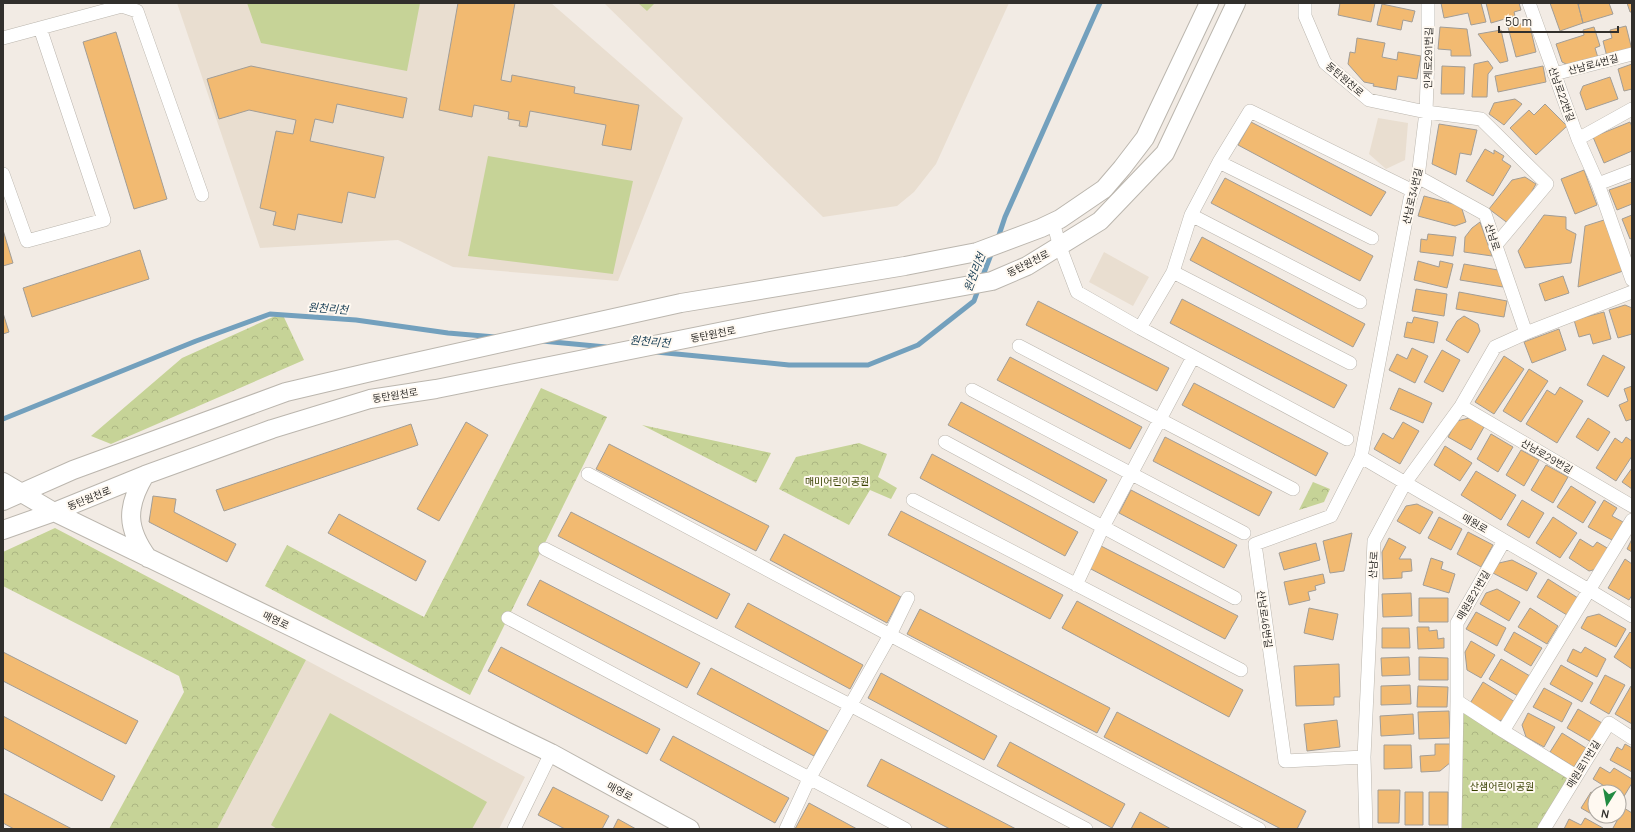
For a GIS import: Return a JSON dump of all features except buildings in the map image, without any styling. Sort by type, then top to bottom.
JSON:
[{"type":"main road","points":[[3,502],[73,470],[286,392],[681,303],[905,266],[978,252],[1047,225],[1104,190],[1145,138],[1209,3]]},
{"type":"main road","name":"동탄원천로","points":[[3,530],[54,512],[145,475],[272,429],[370,399],[436,389],[758,325],[992,281],[1027,266],[1100,221],[1165,153],[1236,3]]},
{"type":"main road","points":[[145,475],[133,500],[131,522],[138,544],[148,558]]},
{"type":"main road","name":"매영로","points":[[3,482],[54,512],[550,753],[690,829]]},
{"type":"street","name":"동탄원천로","points":[[1305,3],[1305,16],[1325,63],[1369,100],[1426,112]]},
{"type":"street","name":"인계로291번길","points":[[1426,112],[1428,3]]},
{"type":"street","name":"산남로22번길","points":[[1529,3],[1578,139],[1598,184],[1632,280]]},
{"type":"street","points":[[3,38],[122,6],[137,11],[202,195]]},
{"type":"street","points":[[3,174],[27,241],[104,220],[40,28]]},
{"type":"street","name":"산남로4번길","points":[[1554,74],[1632,54]]},
{"type":"street","points":[[1578,139],[1632,109]]},
{"type":"street","points":[[1140,328],[1173,272],[1191,215],[1219,162],[1250,112],[1413,190]]},
{"type":"street","points":[[1426,112],[1481,119],[1547,184],[1495,246]]},
{"type":"street","name":"산남로34번길","points":[[1361,456],[1410,199],[1418,177],[1426,112]]},
{"type":"street","points":[[1219,162],[1372,238]]},
{"type":"street","points":[[1598,184],[1632,172]]},
{"type":"street","name":"산남로","points":[[1418,177],[1485,214],[1526,333]]},
{"type":"street","points":[[1191,215],[1360,302]]},
{"type":"street","points":[[1047,225],[1060,247],[1077,292],[1193,357],[1347,439]]},
{"type":"street","points":[[1173,272],[1350,363]]},
{"type":"street","name":"산남로","points":[[1366,829],[1364,758],[1374,541],[1405,483],[1461,406],[1495,347],[1526,333],[1632,292]]},
{"type":"street","points":[[1019,346],[1293,489]]},
{"type":"street","points":[[1076,584],[1103,527],[1193,357]]},
{"type":"street","points":[[972,390],[1244,534]]},
{"type":"street","name":"산남로29번길","points":[[1461,406],[1632,506]]},
{"type":"street","points":[[945,442],[1235,598]]},
{"type":"street","name":"매원로","points":[[1361,456],[1632,616]]},
{"type":"street","name":"산남로46번길","points":[[1361,456],[1331,516],[1255,544],[1284,761],[1364,758]]},
{"type":"street","points":[[588,474],[1259,829]]},
{"type":"street","points":[[914,500],[1241,670]]},
{"type":"street","points":[[1503,731],[1632,520]]},
{"type":"street","name":"매원로21번길","points":[[1455,829],[1457,623],[1504,540]]},
{"type":"street","points":[[545,549],[850,705],[1086,829]]},
{"type":"street","points":[[786,829],[809,779],[890,634],[908,598]]},
{"type":"street","points":[[508,618],[905,829]]},
{"type":"street","points":[[1457,701],[1576,776]]},
{"type":"street","name":"매원로11번길","points":[[1544,829],[1609,723],[1632,738]]},
{"type":"street","points":[[514,829],[550,753]]},
{"type":"shaded area","points":[[177,3],[551,3],[683,118],[618,281],[453,267],[398,240],[260,248]]},
{"type":"shaded area","points":[[604,3],[1009,3],[936,164],[914,192],[897,206],[823,217]]},
{"type":"shaded area","points":[[1378,118],[1408,123],[1405,160],[1386,169],[1369,154]]},
{"type":"shaded area","points":[[1104,252],[1149,277],[1133,306],[1089,282]]},
{"type":"shaded area","points":[[306,660],[525,777],[499,829],[217,829]]},
{"type":"green space","points":[[247,3],[420,3],[407,71],[261,43]]},
{"type":"green space","points":[[638,3],[655,3],[647,11]]},
{"type":"green space","points":[[488,156],[633,181],[613,274],[468,256]]},
{"type":"green space","points":[[282,313],[304,360],[111,444],[91,436],[182,358]]},
{"type":"green space","points":[[541,388],[607,417],[470,695],[265,586],[287,545],[424,617]]},
{"type":"green space","points":[[642,425],[771,453],[756,483]]},
{"type":"green space","name":"매미어린이공원","points":[[859,443],[887,454],[878,477],[897,488],[891,499],[870,490],[849,525],[779,489],[796,457]]},
{"type":"green space","points":[[1313,482],[1330,489],[1324,502],[1299,510]]},
{"type":"green space","points":[[55,528],[306,660],[217,829],[109,829],[184,692],[179,676],[3,586],[3,552]]},
{"type":"green space","name":"산샘어린이공원","points":[[1459,710],[1572,777],[1541,829],[1459,829]]},
{"type":"green space","points":[[330,713],[487,802],[472,829],[277,829],[271,825]]},
{"type":"waterway","name":"원천리천","points":[[997,241],[1005,217],[1100,3]]},
{"type":"waterway","name":"원천리천","points":[[982,278],[992,252]]},
{"type":"waterway","name":"원천리천","points":[[656,352],[789,365],[868,365],[918,345],[974,301],[979,287]]},
{"type":"waterway","name":"원천리천","points":[[3,419],[196,341],[270,314],[356,320],[448,333],[495,337]]},
{"type":"waterway","name":"원천리천","points":[[542,341],[606,347]]}]
